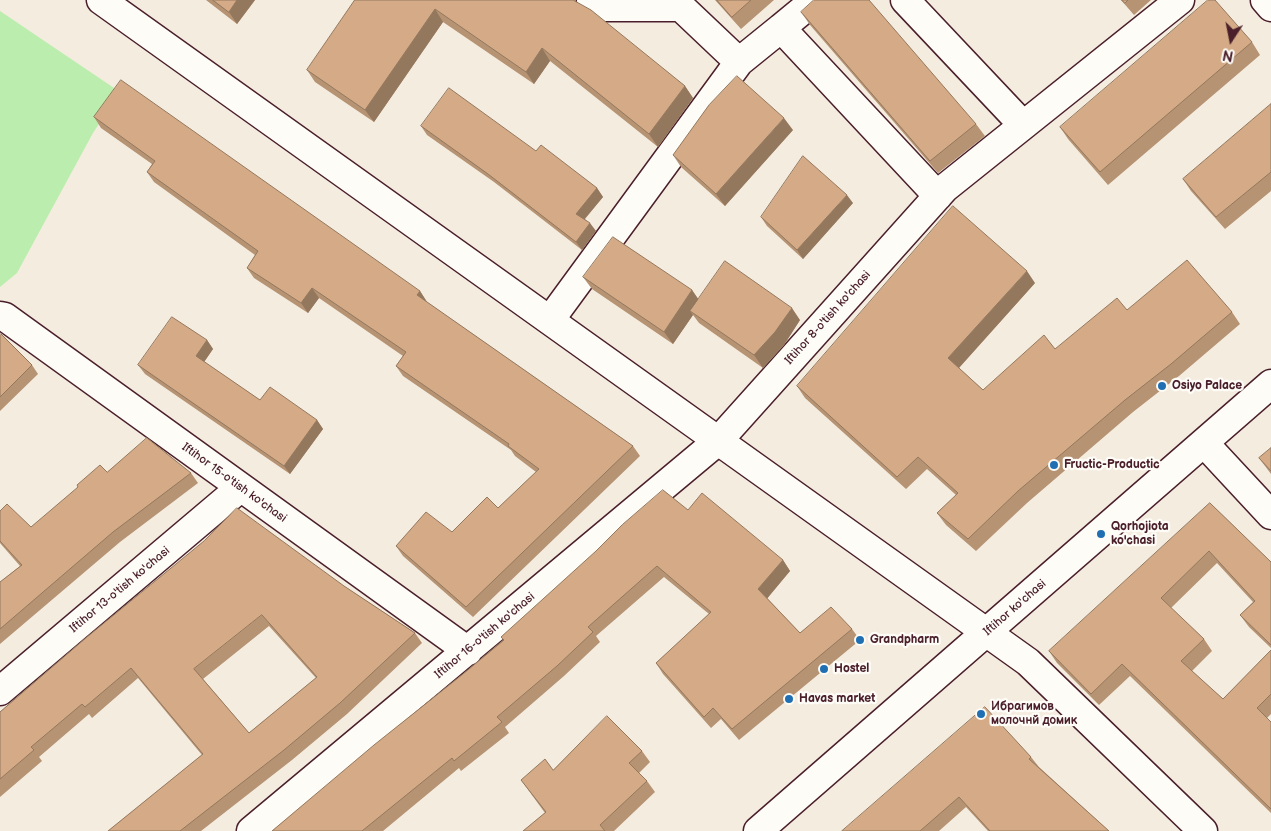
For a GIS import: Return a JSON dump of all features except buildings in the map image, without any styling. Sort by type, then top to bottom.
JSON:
[{"type":"street","points":[[101,0],[1028,662],[1203,831]]},
{"type":"street","points":[[591,0],[601,7],[681,6],[739,62]]},
{"type":"street","points":[[550,320],[739,62],[815,0]]},
{"type":"street","points":[[905,0],[1023,125]]},
{"type":"street","name":"Iftihor 8-o'tish ko'chasi","points":[[719,440],[938,196],[1023,125],[1180,0]]},
{"type":"street","points":[[1265,0],[1271,7]]},
{"type":"street","points":[[781,28],[938,196]]},
{"type":"street","name":"Iftihor 15-o'tish ko'chasi","points":[[0,316],[5,317],[240,488],[468,650]]},
{"type":"street","name":"Iftihor ko'chasi","points":[[758,831],[1205,444],[1271,384]]},
{"type":"street","name":"Iftihor 16-o'tish ko'chasi","points":[[251,831],[719,440]]},
{"type":"street","points":[[1205,444],[1271,515]]},
{"type":"street","name":"Iftihor 13-o'tish ko'chasi","points":[[0,691],[240,488]]},
{"type":"green space","points":[[0,11],[120,92],[93,133],[17,273],[0,287]]},
{"type":"place","name":"Osiyo Palace","points":[[1162,386]]},
{"type":"place","name":"Fructic-Productic","points":[[1054,465]]},
{"type":"place","name":"Qorhojiota ko'chasi","points":[[1101,534]]},
{"type":"place","name":"Grandpharm","points":[[860,640]]},
{"type":"place","name":"Hostel","points":[[824,669]]},
{"type":"place","name":"Havas market","points":[[789,699]]},
{"type":"place","name":"Ибрагимов молочнй домик","points":[[981,714]]}]
